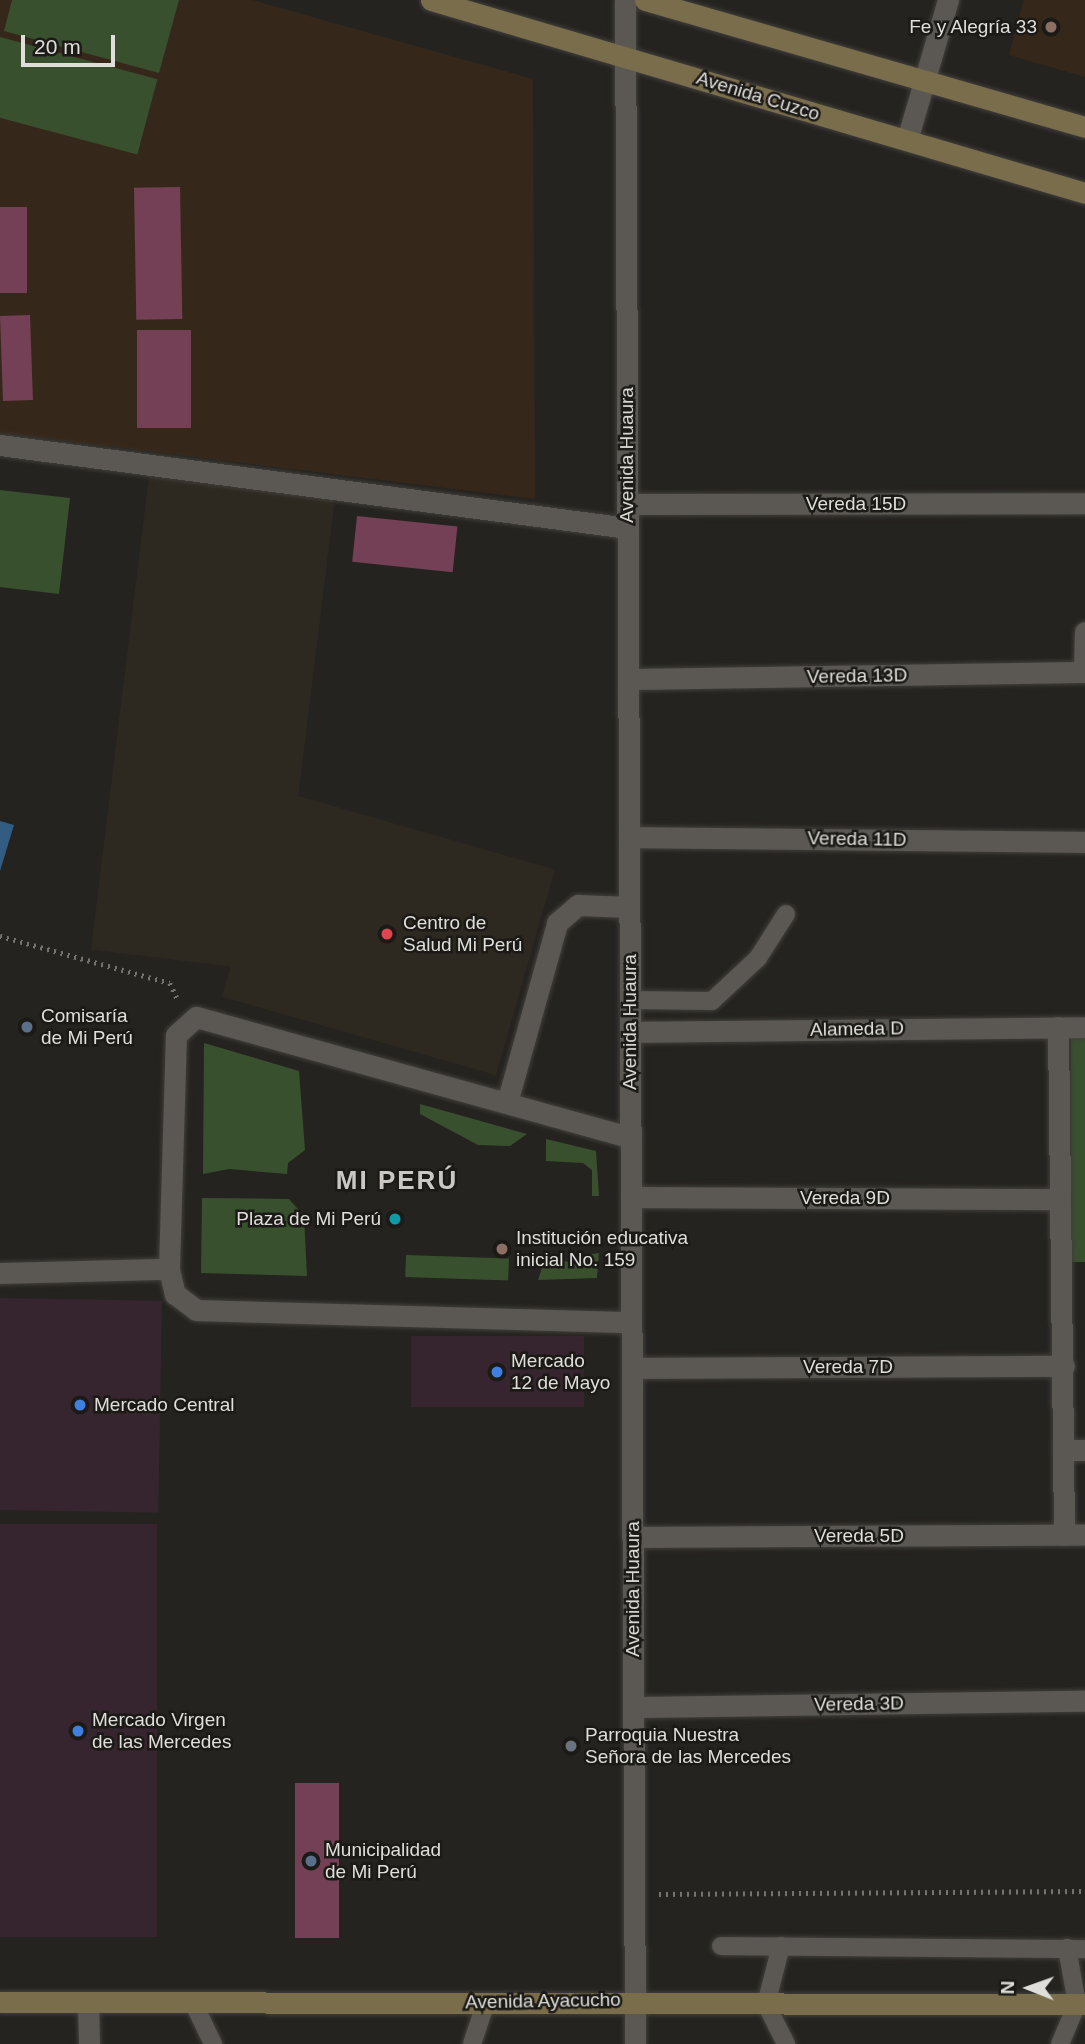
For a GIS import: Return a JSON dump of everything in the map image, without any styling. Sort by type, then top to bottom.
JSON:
[{"type":"street","name":"Avenida Cuzco","points":[[431,0],[1085,193]]},
{"type":"street","name":"Avenida Huaura","points":[[625,0],[635,2044]]},
{"type":"street","points":[[645,0],[1085,127]]},
{"type":"street","points":[[907,140],[948,0]]},
{"type":"street","points":[[0,445],[628,528]]},
{"type":"street","name":"Vereda 15D","points":[[627,504],[1085,503]]},
{"type":"street","points":[[1084,672],[1085,632]]},
{"type":"street","name":"Vereda 13D","points":[[628,679],[1084,672]]},
{"type":"street","name":"Vereda 11D","points":[[629,837],[1085,842]]},
{"type":"street","points":[[508,1099],[557,923],[578,905],[629,907]]},
{"type":"street","points":[[631,1138],[508,1099],[209,1018],[187,1020],[176,1035],[169,1269],[175,1294],[196,1310],[631,1322]]},
{"type":"street","points":[[1058,1027],[1059,1199],[1074,1275],[1064,1366],[1074,1450],[1063,1535]]},
{"type":"street","name":"Alameda D","points":[[630,1032],[1085,1027]]},
{"type":"street","name":"Vereda 9D","points":[[631,1197],[1059,1199]]},
{"type":"street","points":[[0,1273],[169,1269]]},
{"type":"street","name":"Vereda 7D","points":[[632,1368],[1064,1366]]},
{"type":"street","name":"Vereda 5D","points":[[632,1537],[1085,1535]]},
{"type":"street","name":"Vereda 3D","points":[[633,1707],[1085,1701]]},
{"type":"street","name":"Avenida Ayacucho","points":[[0,2002],[634,2000],[766,2004],[1081,2004]]},
{"type":"street","points":[[88,2002],[89,2044]]},
{"type":"lane","points":[[630,1000],[712,1001],[758,958],[786,914]]},
{"type":"lane","points":[[721,1945],[1076,1949],[1081,2004],[1060,2044]]},
{"type":"lane","points":[[781,1946],[766,2004],[786,2044]]},
{"type":"lane","points":[[193,2002],[213,2044]]},
{"type":"lane","points":[[472,2044],[486,2002]]},
{"type":"path","points":[[0,936],[170,983],[187,1020]]},
{"type":"path","points":[[634,1895],[1085,1891]]},
{"type":"shaded area","points":[[0,0],[252,0],[533,79],[535,499],[0,433]]},
{"type":"shaded area","name":"Fe y Alegría 33","points":[[1024,0],[1085,0],[1085,77],[1009,55]]},
{"type":"shaded area","points":[[149,477],[335,500],[277,972],[91,949]]},
{"type":"shaded area","name":"Centro de Salud Mi Perú","points":[[281,791],[555,870],[496,1075],[222,997]]},
{"type":"shaded area","name":"Mercado Central","points":[[0,1298],[162,1301],[158,1513],[0,1510]]},
{"type":"shaded area","name":"Mercado 12 de Mayo","points":[[411,1336],[584,1336],[584,1407],[411,1407]]},
{"type":"shaded area","name":"Mercado Virgen de las Mercedes","points":[[0,1524],[157,1524],[157,1937],[0,1937]]},
{"type":"green space","points":[[12,0],[179,0],[159,73],[4,31]]},
{"type":"green space","points":[[0,37],[157,79],[137,155],[0,118]]},
{"type":"green space","points":[[0,490],[70,498],[59,594],[0,587]]},
{"type":"green space","points":[[1071,1034],[1085,1034],[1085,1262],[1071,1262]]},
{"type":"green space","points":[[204,1043],[299,1071],[305,1150],[288,1163],[287,1174],[229,1169],[203,1174]]},
{"type":"green space","points":[[420,1104],[527,1134],[510,1146],[478,1145],[420,1114]]},
{"type":"green space","points":[[546,1139],[596,1151],[599,1196],[592,1196],[592,1170],[583,1163],[546,1161]]},
{"type":"green space","points":[[202,1198],[289,1199],[304,1216],[307,1276],[201,1273]]},
{"type":"green space","points":[[599,1253],[597,1278],[538,1280],[546,1256],[576,1264],[585,1255]]},
{"type":"green space","points":[[406,1255],[509,1259],[508,1281],[405,1277]]},
{"type":"water","points":[[0,821],[14,825],[0,871]]},
{"type":"building","points":[[180,187],[182,319],[136,320],[134,188]]},
{"type":"building","points":[[0,207],[27,207],[27,293],[0,293]]},
{"type":"building","points":[[30,315],[33,400],[3,401],[0,316]]},
{"type":"building","points":[[137,330],[191,330],[191,428],[137,428]]},
{"type":"building","points":[[357,516],[457,527],[453,572],[352,562]]},
{"type":"building","name":"Municipalidad de Mi Perú","points":[[295,1783],[339,1783],[339,1938],[295,1938]]},
{"type":"place","name":"Fe y Alegría 33","points":[[1051,27]]},
{"type":"place","name":"Centro de Salud Mi Perú","points":[[387,934]]},
{"type":"place","name":"Comisaría de Mi Perú","points":[[27,1027]]},
{"type":"place","name":"Plaza de Mi Perú","points":[[395,1219]]},
{"type":"place","name":"Institución educativa inicial No. 159","points":[[502,1249]]},
{"type":"place","name":"Mercado 12 de Mayo","points":[[497,1372]]},
{"type":"place","name":"Mercado Central","points":[[80,1405]]},
{"type":"place","name":"Mercado Virgen de las Mercedes","points":[[78,1731]]},
{"type":"place","name":"Parroquia Nuestra Señora de las Mercedes","points":[[571,1746]]},
{"type":"place","name":"Municipalidad de Mi Perú","points":[[311,1861]]},
{"type":"district","name":"MI PERÚ","points":[[397,1181]]}]
